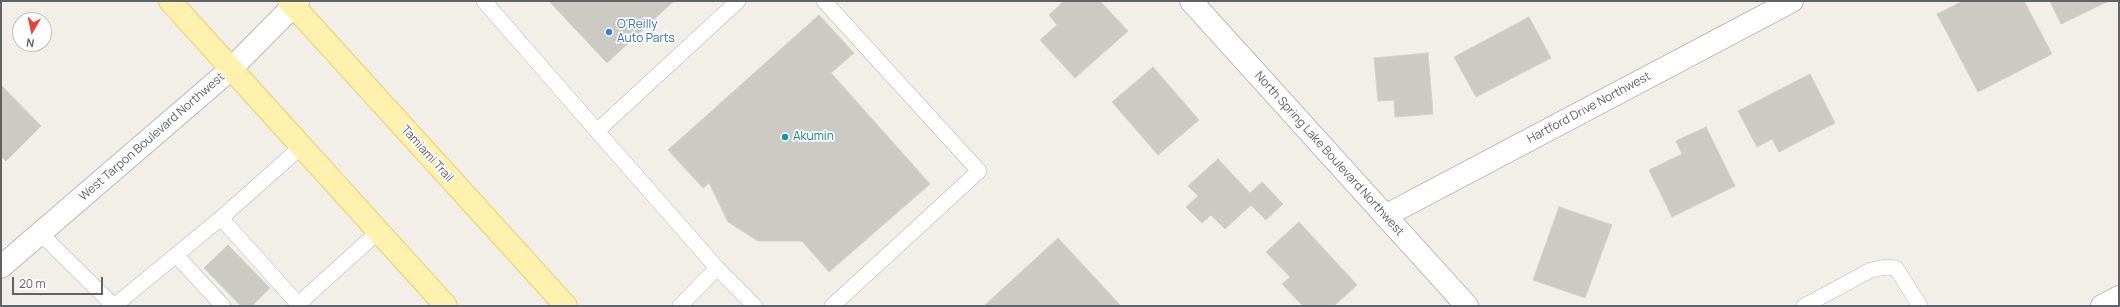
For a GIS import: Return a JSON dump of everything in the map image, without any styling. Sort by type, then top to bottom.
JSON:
[{"type":"main road","points":[[170,1],[301,148],[446,306]]},
{"type":"main road","name":"Tamiami Trail","points":[[294,3],[566,306]]},
{"type":"street","name":"North Spring Lake Boulevard Northwest","points":[[1190,1],[1467,306]]},
{"type":"street","name":"Hartford Drive Northwest","points":[[1385,216],[1792,1]]},
{"type":"street","name":"West Tarpon Boulevard Northwest","points":[[1,267],[231,69],[294,3]]},
{"type":"street","points":[[2102,306],[2119,297]]},
{"type":"lane","points":[[484,1],[717,268],[755,306]]},
{"type":"lane","points":[[597,131],[738,1]]},
{"type":"lane","points":[[824,1],[979,171],[832,306]]},
{"type":"lane","points":[[40,233],[114,306],[222,218],[301,148]]},
{"type":"lane","points":[[222,218],[297,305],[378,232]]},
{"type":"lane","points":[[176,255],[223,306]]},
{"type":"lane","points":[[1804,306],[1871,270],[1886,267],[1896,268],[1920,306]]},
{"type":"lane","points":[[680,306],[717,268]]},
{"type":"building","name":"O'Reilly Auto Parts","points":[[549,1],[674,1],[607,63]]},
{"type":"building","points":[[1064,1],[1100,1],[1128,31],[1075,78],[1040,40],[1057,25],[1049,15]]},
{"type":"building","points":[[1963,1],[2024,1],[2052,54],[1978,92],[1937,14]]},
{"type":"building","points":[[2050,1],[2109,1],[2061,24]]},
{"type":"building","name":"Akumin","points":[[819,15],[854,53],[831,73],[930,184],[829,272],[802,241],[758,241],[728,222],[709,183],[703,188],[668,150]]},
{"type":"building","points":[[1529,17],[1551,58],[1476,97],[1454,57]]},
{"type":"building","points":[[1428,53],[1433,114],[1395,117],[1394,100],[1378,101],[1374,58]]},
{"type":"building","points":[[1153,67],[1199,120],[1158,155],[1112,102]]},
{"type":"building","points":[[1810,74],[1835,123],[1779,152],[1772,139],[1757,147],[1738,111]]},
{"type":"building","points":[[1,85],[41,126],[6,161],[1,156]]},
{"type":"building","points":[[1706,127],[1735,186],[1672,217],[1649,170],[1682,154],[1676,141]]},
{"type":"building","points":[[1218,159],[1250,193],[1262,182],[1283,204],[1266,220],[1251,205],[1225,229],[1211,215],[1202,223],[1186,207],[1198,196],[1188,186]]},
{"type":"building","points":[[1559,207],[1612,225],[1585,298],[1533,280]]},
{"type":"building","points":[[1299,222],[1357,285],[1334,306],[1303,306],[1282,284],[1290,277],[1266,252]]},
{"type":"building","points":[[1058,238],[1121,306],[985,305]]},
{"type":"building","points":[[228,245],[270,288],[252,306],[241,306],[204,268]]},
{"type":"place","name":"O'Reilly Auto Parts","points":[[609,32]]},
{"type":"place","name":"Akumin","points":[[785,137]]}]
